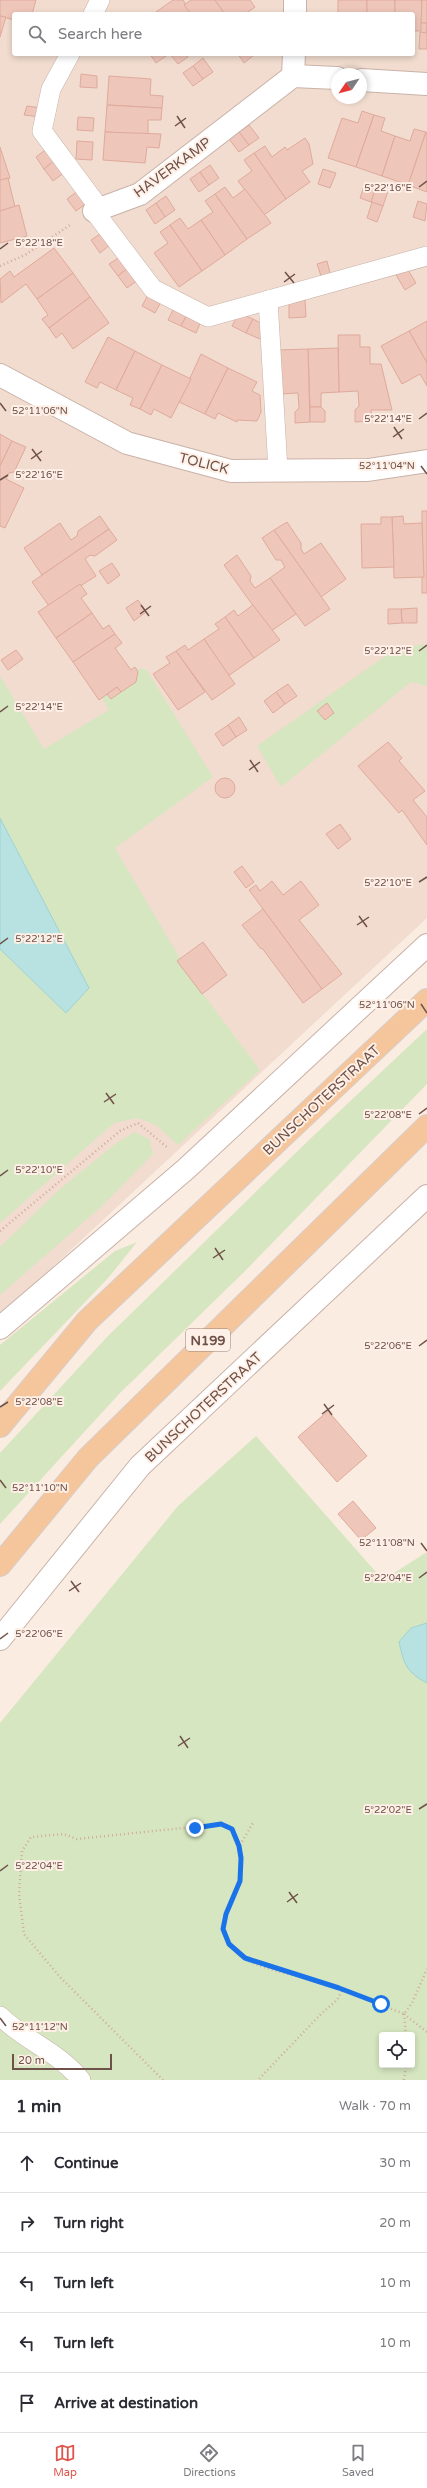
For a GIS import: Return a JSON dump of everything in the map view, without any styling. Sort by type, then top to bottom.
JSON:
[{"type":"main road","name":"BUNSCHOTERSTRAAT","points":[[0,1426],[87,1321],[427,1000]]},
{"type":"main road","name":"N199","points":[[0,1565],[88,1458],[427,1126]]},
{"type":"street","points":[[295,0],[295,12]]},
{"type":"street","points":[[294,56],[293,76],[331,78]]},
{"type":"street","name":"HAVERKAMP","points":[[97,210],[140,194],[293,76]]},
{"type":"street","points":[[367,80],[427,84]]},
{"type":"street","name":"TOLICK","points":[[0,375],[127,443],[232,471],[368,470],[427,461]]},
{"type":"street","points":[[0,1328],[186,1169],[427,945]]},
{"type":"street","name":"BUNSCHOTERSTRAAT","points":[[0,1639],[140,1466],[427,1196]]},
{"type":"lane","points":[[94,12],[100,0]]},
{"type":"lane","points":[[69,56],[51,89],[42,131],[153,289],[208,317],[427,256]]},
{"type":"lane","points":[[268,300],[278,470]]},
{"type":"lane","points":[[0,2016],[15,2031],[50,2050],[72,2069],[81,2080]]},
{"type":"path","points":[[0,266],[25,255],[97,210]]},
{"type":"path","points":[[0,1231],[105,1142],[120,1131],[138,1123],[170,1149],[186,1169]]},
{"type":"path","points":[[239,1846],[253,1823]]},
{"type":"path","points":[[163,2080],[59,1976],[24,1934],[18,1894],[22,1851],[32,1838],[63,1834],[77,1839],[221,1824],[232,1829],[239,1846],[240,1881],[226,1914],[223,1929],[229,1944],[245,1958],[344,1989],[404,2014],[427,2032]]},
{"type":"path","points":[[406,2032],[404,2014],[412,2003],[427,1969]]},
{"type":"path","points":[[258,2080],[320,2015],[337,2000],[344,1989]]},
{"type":"path","points":[[404,2080],[406,2068]]},
{"type":"shaded area","points":[[0,0],[427,0],[427,918],[0,1316]]},
{"type":"green space","points":[[423,644],[427,646],[427,686],[411,682],[281,787],[257,746],[391,652]]},
{"type":"green space","points":[[128,669],[146,669],[213,777],[115,848],[192,979],[260,1070],[178,1145],[156,1125],[138,1118],[114,1123],[0,1223],[0,949],[66,1013],[89,988],[0,818],[0,676],[44,749],[109,710],[97,689]]},
{"type":"green space","points":[[427,1029],[427,1084],[246,1270],[119,1394],[0,1524],[0,1453],[107,1337],[310,1139]]},
{"type":"green space","points":[[134,1132],[149,1139],[153,1154],[103,1205],[0,1295],[0,1247],[60,1189],[114,1145]]},
{"type":"green space","points":[[137,1242],[109,1277],[0,1391],[0,1345],[115,1251]]},
{"type":"green space","points":[[256,1436],[383,1580],[427,1552],[427,2080],[0,2080],[0,1723],[178,1506]]},
{"type":"water","points":[[0,818],[89,988],[66,1013],[0,949]]},
{"type":"water","points":[[427,1623],[427,1683],[414,1675],[407,1667],[399,1642],[411,1628]]},
{"type":"building","points":[[0,0],[36,0],[33,12],[12,12],[12,19],[0,16]]},
{"type":"building","points":[[173,0],[183,0],[190,12],[156,12]]},
{"type":"building","points":[[191,0],[215,0],[224,12],[189,12],[184,5]]},
{"type":"building","points":[[215,0],[250,0],[255,7],[248,12],[224,12]]},
{"type":"building","points":[[338,0],[367,0],[367,12],[338,12]]},
{"type":"building","points":[[367,0],[395,0],[395,12],[367,12]]},
{"type":"building","points":[[395,0],[422,0],[421,31],[415,31],[415,12],[395,12]]},
{"type":"building","points":[[422,0],[427,0],[427,23],[421,23]]},
{"type":"building","points":[[0,16],[6,17],[0,37]]},
{"type":"building","points":[[421,23],[427,23],[426,33],[421,33]]},
{"type":"building","points":[[420,32],[427,33],[427,49],[419,49]]},
{"type":"building","points":[[151,56],[166,56],[156,63]]},
{"type":"building","points":[[172,56],[188,57],[178,64]]},
{"type":"building","points":[[239,56],[253,56],[244,63]]},
{"type":"building","points":[[203,58],[213,72],[203,79],[193,66]]},
{"type":"building","points":[[193,66],[203,79],[193,86],[183,73]]},
{"type":"building","points":[[81,74],[97,76],[97,88],[80,87]]},
{"type":"building","points":[[109,76],[151,79],[150,95],[163,96],[162,108],[107,105]]},
{"type":"building","points":[[107,105],[162,108],[161,120],[148,120],[148,135],[105,132]]},
{"type":"building","points":[[27,106],[42,108],[40,117],[24,115]]},
{"type":"building","points":[[362,111],[374,115],[356,167],[328,158],[342,118],[358,123]]},
{"type":"building","points":[[374,115],[385,118],[381,131],[395,136],[382,176],[356,167]]},
{"type":"building","points":[[78,117],[94,118],[93,131],[77,130]]},
{"type":"building","points":[[249,125],[259,138],[249,145],[239,132]]},
{"type":"building","points":[[414,129],[426,132],[408,185],[382,176],[395,136],[410,141]]},
{"type":"building","points":[[105,132],[161,134],[159,148],[147,147],[145,163],[103,160]]},
{"type":"building","points":[[239,132],[249,145],[239,152],[229,139]]},
{"type":"building","points":[[426,132],[427,133],[427,192],[408,185]]},
{"type":"building","points":[[305,138],[309,144],[313,164],[302,171],[310,182],[286,199],[254,153],[265,146],[272,157],[285,147],[287,150]]},
{"type":"building","points":[[77,141],[93,142],[92,160],[76,159]]},
{"type":"building","points":[[0,147],[10,178],[0,180]]},
{"type":"building","points":[[48,148],[56,159],[44,169],[36,157]]},
{"type":"building","points":[[254,153],[286,199],[264,215],[238,181],[252,171],[244,160]]},
{"type":"building","points":[[56,159],[65,172],[53,181],[44,169]]},
{"type":"building","points":[[210,165],[219,178],[209,185],[200,172]]},
{"type":"building","points":[[323,169],[336,173],[330,188],[318,184]]},
{"type":"building","points":[[200,172],[209,185],[199,192],[190,179]]},
{"type":"building","points":[[8,178],[15,207],[0,211],[0,180]]},
{"type":"building","points":[[365,183],[376,187],[371,202],[360,198]]},
{"type":"building","points":[[225,187],[233,198],[245,189],[271,223],[247,239],[215,194]]},
{"type":"building","points":[[376,187],[388,191],[383,206],[371,202]]},
{"type":"building","points":[[79,190],[88,202],[76,211],[67,199]]},
{"type":"building","points":[[215,194],[247,239],[225,255],[201,220],[213,212],[205,201]]},
{"type":"building","points":[[166,196],[175,210],[165,217],[156,203]]},
{"type":"building","points":[[418,201],[427,204],[425,221],[413,217]]},
{"type":"building","points":[[372,202],[383,206],[377,222],[367,218]]},
{"type":"building","points":[[156,203],[165,217],[155,224],[146,210]]},
{"type":"building","points":[[19,205],[27,236],[0,243],[0,211]]},
{"type":"building","points":[[180,218],[188,229],[201,220],[225,255],[202,271],[170,225]]},
{"type":"building","points":[[170,225],[202,271],[179,287],[154,253],[168,243],[160,232]]},
{"type":"building","points":[[103,232],[112,243],[100,253],[91,240]]},
{"type":"building","points":[[54,248],[73,273],[37,299],[26,284],[1,303],[0,279],[10,271],[14,277]]},
{"type":"building","points":[[121,256],[129,267],[118,276],[109,264]]},
{"type":"building","points":[[327,261],[331,277],[322,279],[317,264]]},
{"type":"building","points":[[129,267],[138,280],[127,288],[118,276]]},
{"type":"building","points":[[408,270],[416,283],[405,290],[395,273]]},
{"type":"building","points":[[73,273],[90,297],[49,328],[42,319],[48,315],[37,299]]},
{"type":"building","points":[[149,293],[162,300],[155,313],[142,306]]},
{"type":"building","points":[[90,297],[109,323],[73,349],[62,333],[56,338],[49,328]]},
{"type":"building","points":[[305,300],[306,317],[289,318],[289,304]]},
{"type":"building","points":[[175,306],[188,313],[181,326],[168,320]]},
{"type":"building","points":[[188,313],[202,319],[196,333],[181,326]]},
{"type":"building","points":[[239,313],[253,319],[246,333],[232,326]]},
{"type":"building","points":[[253,319],[266,326],[260,339],[246,333]]},
{"type":"building","points":[[427,321],[427,363],[409,331]]},
{"type":"building","points":[[409,331],[427,363],[427,386],[420,374],[402,384],[381,346]]},
{"type":"building","points":[[338,335],[360,335],[360,347],[370,347],[370,364],[381,364],[392,410],[371,410],[372,421],[355,422],[355,410],[359,406],[358,391],[339,392]]},
{"type":"building","points":[[108,337],[135,351],[116,390],[100,382],[97,388],[85,382]]},
{"type":"building","points":[[338,348],[339,392],[321,393],[321,407],[310,407],[308,349]]},
{"type":"building","points":[[308,349],[310,422],[295,423],[295,412],[299,408],[298,393],[278,394],[277,350]]},
{"type":"building","points":[[135,351],[162,365],[140,409],[130,405],[133,398],[116,390]]},
{"type":"building","points":[[201,354],[228,368],[205,414],[179,402]]},
{"type":"building","points":[[162,365],[191,379],[171,418],[154,409],[151,415],[140,409]]},
{"type":"building","points":[[228,368],[257,382],[252,391],[260,395],[261,412],[257,421],[237,420],[237,422],[218,413],[215,419],[205,414]]},
{"type":"building","points":[[310,407],[321,407],[325,411],[325,422],[310,422]]},
{"type":"building","points":[[0,434],[12,441],[0,466]]},
{"type":"building","points":[[12,441],[26,447],[14,472],[9,473],[6,479],[24,488],[5,528],[0,526],[0,466]]},
{"type":"building","points":[[422,511],[427,511],[427,593],[422,593]]},
{"type":"building","points":[[100,516],[109,529],[42,575],[24,548],[60,523],[71,540],[77,536],[78,531]]},
{"type":"building","points":[[403,516],[404,524],[422,523],[424,577],[394,578],[392,517]]},
{"type":"building","points":[[381,517],[392,517],[394,567],[362,568],[361,524],[381,524]]},
{"type":"building","points":[[287,522],[301,543],[301,549],[304,554],[321,543],[346,579],[321,597],[274,530]]},
{"type":"building","points":[[109,529],[117,540],[95,556],[90,555],[85,559],[96,576],[49,606],[32,582]]},
{"type":"building","points":[[274,530],[330,609],[305,626],[270,578],[285,567],[281,560],[276,560],[262,538]]},
{"type":"building","points":[[237,555],[251,576],[250,581],[255,588],[270,578],[296,614],[271,631],[224,565]]},
{"type":"building","points":[[112,563],[120,575],[108,584],[99,571]]},
{"type":"building","points":[[80,584],[87,594],[81,598],[92,613],[56,638],[38,612]]},
{"type":"building","points":[[138,600],[146,612],[134,621],[126,608]]},
{"type":"building","points":[[253,605],[280,640],[254,658],[225,617],[234,610],[238,616]]},
{"type":"building","points":[[417,608],[417,623],[402,623],[401,609]]},
{"type":"building","points":[[388,609],[401,609],[402,623],[388,624]]},
{"type":"building","points":[[92,613],[103,629],[109,625],[115,634],[73,662],[56,638]]},
{"type":"building","points":[[225,617],[254,658],[228,676],[204,639],[219,629],[215,624]]},
{"type":"building","points":[[115,634],[122,643],[115,648],[131,670],[135,667],[138,672],[136,682],[121,692],[117,687],[99,700],[73,662]]},
{"type":"building","points":[[204,639],[235,684],[212,700],[176,651],[185,645],[188,650]]},
{"type":"building","points":[[16,650],[23,659],[8,670],[1,660]]},
{"type":"building","points":[[176,651],[205,692],[178,710],[153,674],[170,663],[166,657]]},
{"type":"building","points":[[288,684],[297,696],[285,704],[276,692]]},
{"type":"building","points":[[117,687],[121,692],[111,699],[107,694]]},
{"type":"building","points":[[276,692],[285,704],[273,713],[264,701]]},
{"type":"building","points":[[327,703],[334,713],[325,720],[317,711]]},
{"type":"building","points":[[239,717],[247,730],[236,737],[228,725]]},
{"type":"building","points":[[228,725],[236,737],[223,746],[215,734]]},
{"type":"building","points":[[388,742],[402,758],[399,761],[425,791],[413,800],[427,817],[427,845],[402,810],[399,813],[358,766]]},
{"type":"building","points":[[225,778],[232,781],[235,788],[232,795],[225,798],[218,795],[215,788],[218,781]]},
{"type":"building","points":[[340,824],[351,839],[338,849],[326,834]]},
{"type":"building","points":[[242,866],[254,882],[246,888],[234,872]]},
{"type":"building","points":[[272,881],[283,895],[301,881],[319,905],[299,920],[342,974],[322,989],[249,890],[256,885],[260,891]]},
{"type":"building","points":[[263,909],[322,989],[303,1003],[262,948],[261,949],[242,925]]},
{"type":"building","points":[[203,942],[227,975],[202,994],[177,961]]},
{"type":"building","points":[[328,1411],[367,1456],[337,1482],[298,1437]]},
{"type":"building","points":[[353,1501],[376,1528],[361,1540],[338,1514]]},
{"type":"route","points":[[195,1828],[221,1824],[232,1829],[239,1846],[241,1858],[240,1881],[226,1914],[223,1929],[229,1944],[245,1958],[270,1968],[339,1988],[381,2004]]}]
